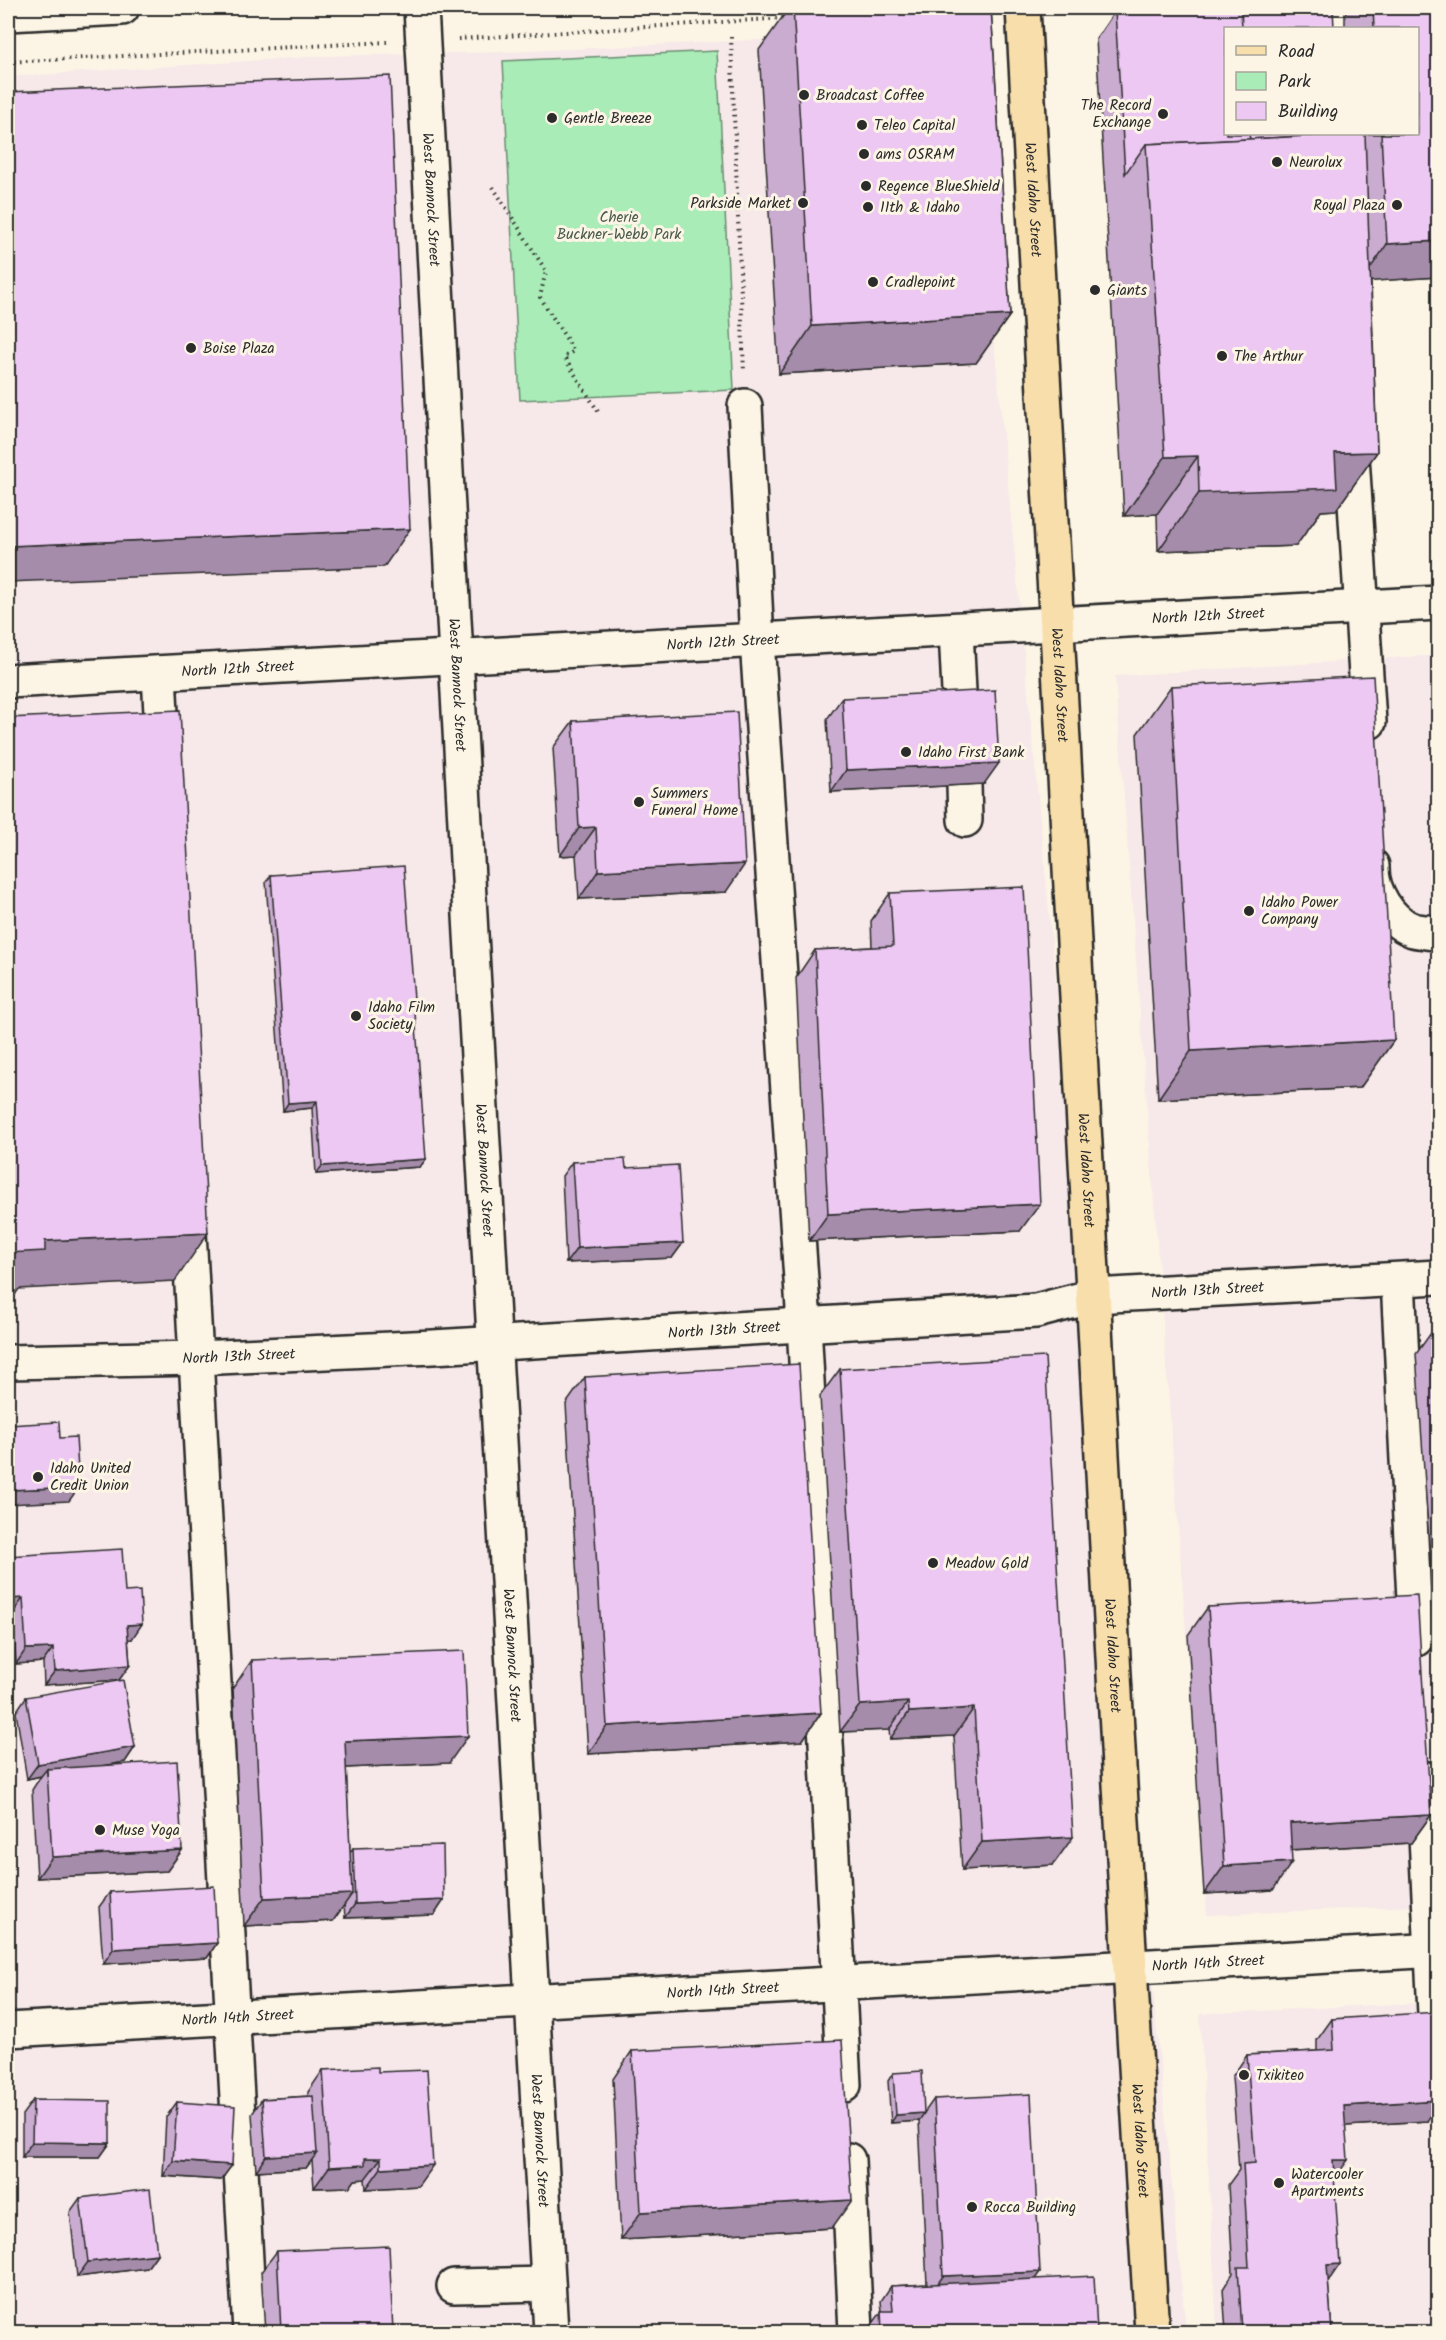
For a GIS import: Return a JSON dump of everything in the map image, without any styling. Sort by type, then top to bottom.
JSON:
[{"type":"main road","name":"West Idaho Street","points":[[1023,8],[1152,2332]]},
{"type":"street","points":[[8,14],[122,8]]},
{"type":"street","name":"West Bannock Street","points":[[421,8],[551,2332]]},
{"type":"street","points":[[745,406],[757,641],[804,1323],[840,1984],[855,2332]]},
{"type":"street","points":[[1349,412],[1372,756]]},
{"type":"street","name":"North 12th Street","points":[[8,681],[1438,603]]},
{"type":"street","points":[[956,630],[960,712]]},
{"type":"street","points":[[159,673],[164,779]]},
{"type":"street","points":[[964,785],[965,819]]},
{"type":"street","points":[[1373,834],[1371,877],[1382,902],[1395,919],[1413,930],[1437,933]]},
{"type":"street","points":[[186,1187],[250,2332]]},
{"type":"street","name":"North 13th Street","points":[[8,1362],[197,1358],[1036,1311],[1094,1296],[1438,1277]]},
{"type":"street","points":[[1398,1280],[1418,1670]]},
{"type":"street","points":[[1422,1745],[1435,1951],[1438,2072]]},
{"type":"street","name":"North 14th Street","points":[[8,2030],[1435,1951]]},
{"type":"street","points":[[454,2286],[548,2284]]},
{"type":"path","points":[[507,36],[788,18]]},
{"type":"path","points":[[731,37],[745,406]]},
{"type":"path","points":[[8,62],[339,45]]},
{"type":"path","points":[[493,187],[546,271],[540,297],[574,351],[564,357],[599,413]]},
{"type":"shaded area","points":[[964,30],[1186,2332],[14,2332],[8,2230],[8,77],[323,56],[508,52]]},
{"type":"shaded area","points":[[1438,655],[1438,1905],[1207,1915],[1115,676]]},
{"type":"shaded area","points":[[1438,2002],[1438,2332],[1217,2332],[1200,2014]]},
{"type":"green space","name":"Cherie Buckner-Webb Park","points":[[717,51],[734,390],[520,400],[503,61]]},
{"type":"building","name":"11th & Idaho","points":[[793,8],[991,8],[1010,315],[812,326]]},
{"type":"building","points":[[1118,8],[1241,8],[1242,27],[1224,27],[1224,135],[1249,135],[1250,139],[1146,144],[1125,174],[1115,11]]},
{"type":"building","points":[[1241,8],[1333,8],[1334,27],[1242,27]]},
{"type":"building","points":[[1373,8],[1438,8],[1438,241],[1387,244],[1381,135],[1419,135],[1419,27],[1374,27]]},
{"type":"building","name":"Boise Plaza","points":[[390,76],[410,529],[8,546],[8,92]]},
{"type":"building","points":[[1249,135],[1320,135],[1250,139]]},
{"type":"building","name":"The Arthur","points":[[1365,135],[1377,452],[1335,453],[1337,488],[1199,493],[1198,456],[1165,457],[1146,144]]},
{"type":"building","name":"Idaho Power Company","points":[[1373,676],[1394,1040],[1191,1051],[1171,686]]},
{"type":"building","name":"Idaho First Bank","points":[[995,690],[999,763],[846,770],[842,698]]},
{"type":"building","points":[[180,710],[208,1233],[45,1241],[45,1251],[8,1253],[8,718]]},
{"type":"building","name":"Summers Funeral Home","points":[[737,712],[745,864],[598,871],[596,827],[579,828],[573,721]]},
{"type":"building","name":"Idaho Film Society","points":[[404,866],[426,1159],[322,1166],[317,1101],[288,1103],[271,875]]},
{"type":"building","points":[[1024,887],[1040,1204],[828,1214],[815,950],[893,946],[890,893]]},
{"type":"building","points":[[625,1159],[626,1168],[678,1165],[683,1243],[577,1248],[572,1162]]},
{"type":"building","points":[[1436,1326],[1438,1326],[1438,1368]]},
{"type":"building","name":"Meadow Gold","points":[[1045,1357],[1073,1837],[982,1842],[974,1708],[909,1712],[908,1702],[860,1705],[840,1369]]},
{"type":"building","points":[[799,1364],[821,1713],[607,1726],[585,1377]]},
{"type":"building","name":"Idaho United Credit Union","points":[[59,1422],[60,1438],[76,1437],[79,1487],[8,1490],[8,1425]]},
{"type":"building","points":[[122,1549],[125,1592],[140,1591],[142,1624],[127,1625],[130,1665],[55,1671],[53,1648],[26,1649],[23,1598],[8,1599],[8,1556]]},
{"type":"building","points":[[1417,1595],[1431,1815],[1290,1823],[1292,1862],[1224,1866],[1208,1607]]},
{"type":"building","points":[[464,1651],[468,1736],[345,1741],[352,1894],[264,1898],[252,1660]]},
{"type":"building","points":[[123,1680],[135,1747],[38,1764],[26,1697]]},
{"type":"building","name":"Muse Yoga","points":[[177,1761],[182,1850],[52,1857],[47,1769]]},
{"type":"building","points":[[443,1845],[444,1900],[355,1904],[353,1848]]},
{"type":"building","points":[[214,1886],[217,1943],[113,1949],[110,1892]]},
{"type":"building","name":"Watercooler Apartments","points":[[1437,2012],[1438,2100],[1344,2106],[1348,2160],[1333,2160],[1340,2264],[1327,2265],[1332,2332],[1242,2332],[1238,2267],[1249,2267],[1243,2164],[1255,2163],[1247,2055],[1334,2050],[1332,2019]]},
{"type":"building","points":[[842,2040],[852,2200],[641,2212],[632,2051]]},
{"type":"building","points":[[378,2067],[378,2072],[427,2070],[433,2165],[381,2168],[381,2158],[365,2158],[365,2165],[329,2167],[323,2070]]},
{"type":"building","points":[[922,2071],[924,2113],[896,2115],[893,2073]]},
{"type":"building","name":"Rocca Building","points":[[1031,2094],[1040,2272],[943,2276],[934,2099]]},
{"type":"building","points":[[313,2096],[317,2153],[266,2156],[262,2099]]},
{"type":"building","points":[[33,2100],[110,2101],[110,2143],[32,2142]]},
{"type":"building","points":[[177,2102],[235,2106],[232,2165],[173,2161]]},
{"type":"building","points":[[150,2189],[157,2254],[88,2262],[80,2198]]},
{"type":"building","points":[[389,2246],[393,2332],[281,2332],[277,2251]]},
{"type":"building","points":[[1094,2276],[1097,2332],[882,2332],[881,2311],[893,2311],[891,2286]]},
{"type":"place","name":"Broadcast Coffee","points":[[804,95]]},
{"type":"place","name":"The Record Exchange","points":[[1163,114]]},
{"type":"place","name":"Gentle Breeze","points":[[552,118]]},
{"type":"place","name":"Teleo Capital","points":[[862,125]]},
{"type":"place","name":"ams OSRAM","points":[[864,154]]},
{"type":"place","name":"Neurolux","points":[[1277,162]]},
{"type":"place","name":"Regence BlueShield","points":[[866,186]]},
{"type":"place","name":"Parkside Market","points":[[803,203]]},
{"type":"place","name":"Royal Plaza","points":[[1397,205]]},
{"type":"place","name":"11th & Idaho","points":[[868,207]]},
{"type":"place","name":"Cradlepoint","points":[[873,282]]},
{"type":"place","name":"Giants","points":[[1095,290]]},
{"type":"place","name":"Boise Plaza","points":[[191,348]]},
{"type":"place","name":"The Arthur","points":[[1222,356]]},
{"type":"place","name":"Idaho First Bank","points":[[906,752]]},
{"type":"place","name":"Summers Funeral Home","points":[[639,802]]},
{"type":"place","name":"Idaho Power Company","points":[[1249,911]]},
{"type":"place","name":"Idaho Film Society","points":[[356,1016]]},
{"type":"place","name":"Idaho United Credit Union","points":[[38,1477]]},
{"type":"place","name":"Meadow Gold","points":[[933,1563]]},
{"type":"place","name":"Muse Yoga","points":[[100,1830]]},
{"type":"place","name":"Txikiteo","points":[[1244,2075]]},
{"type":"place","name":"Watercooler Apartments","points":[[1279,2183]]},
{"type":"place","name":"Rocca Building","points":[[972,2207]]}]
